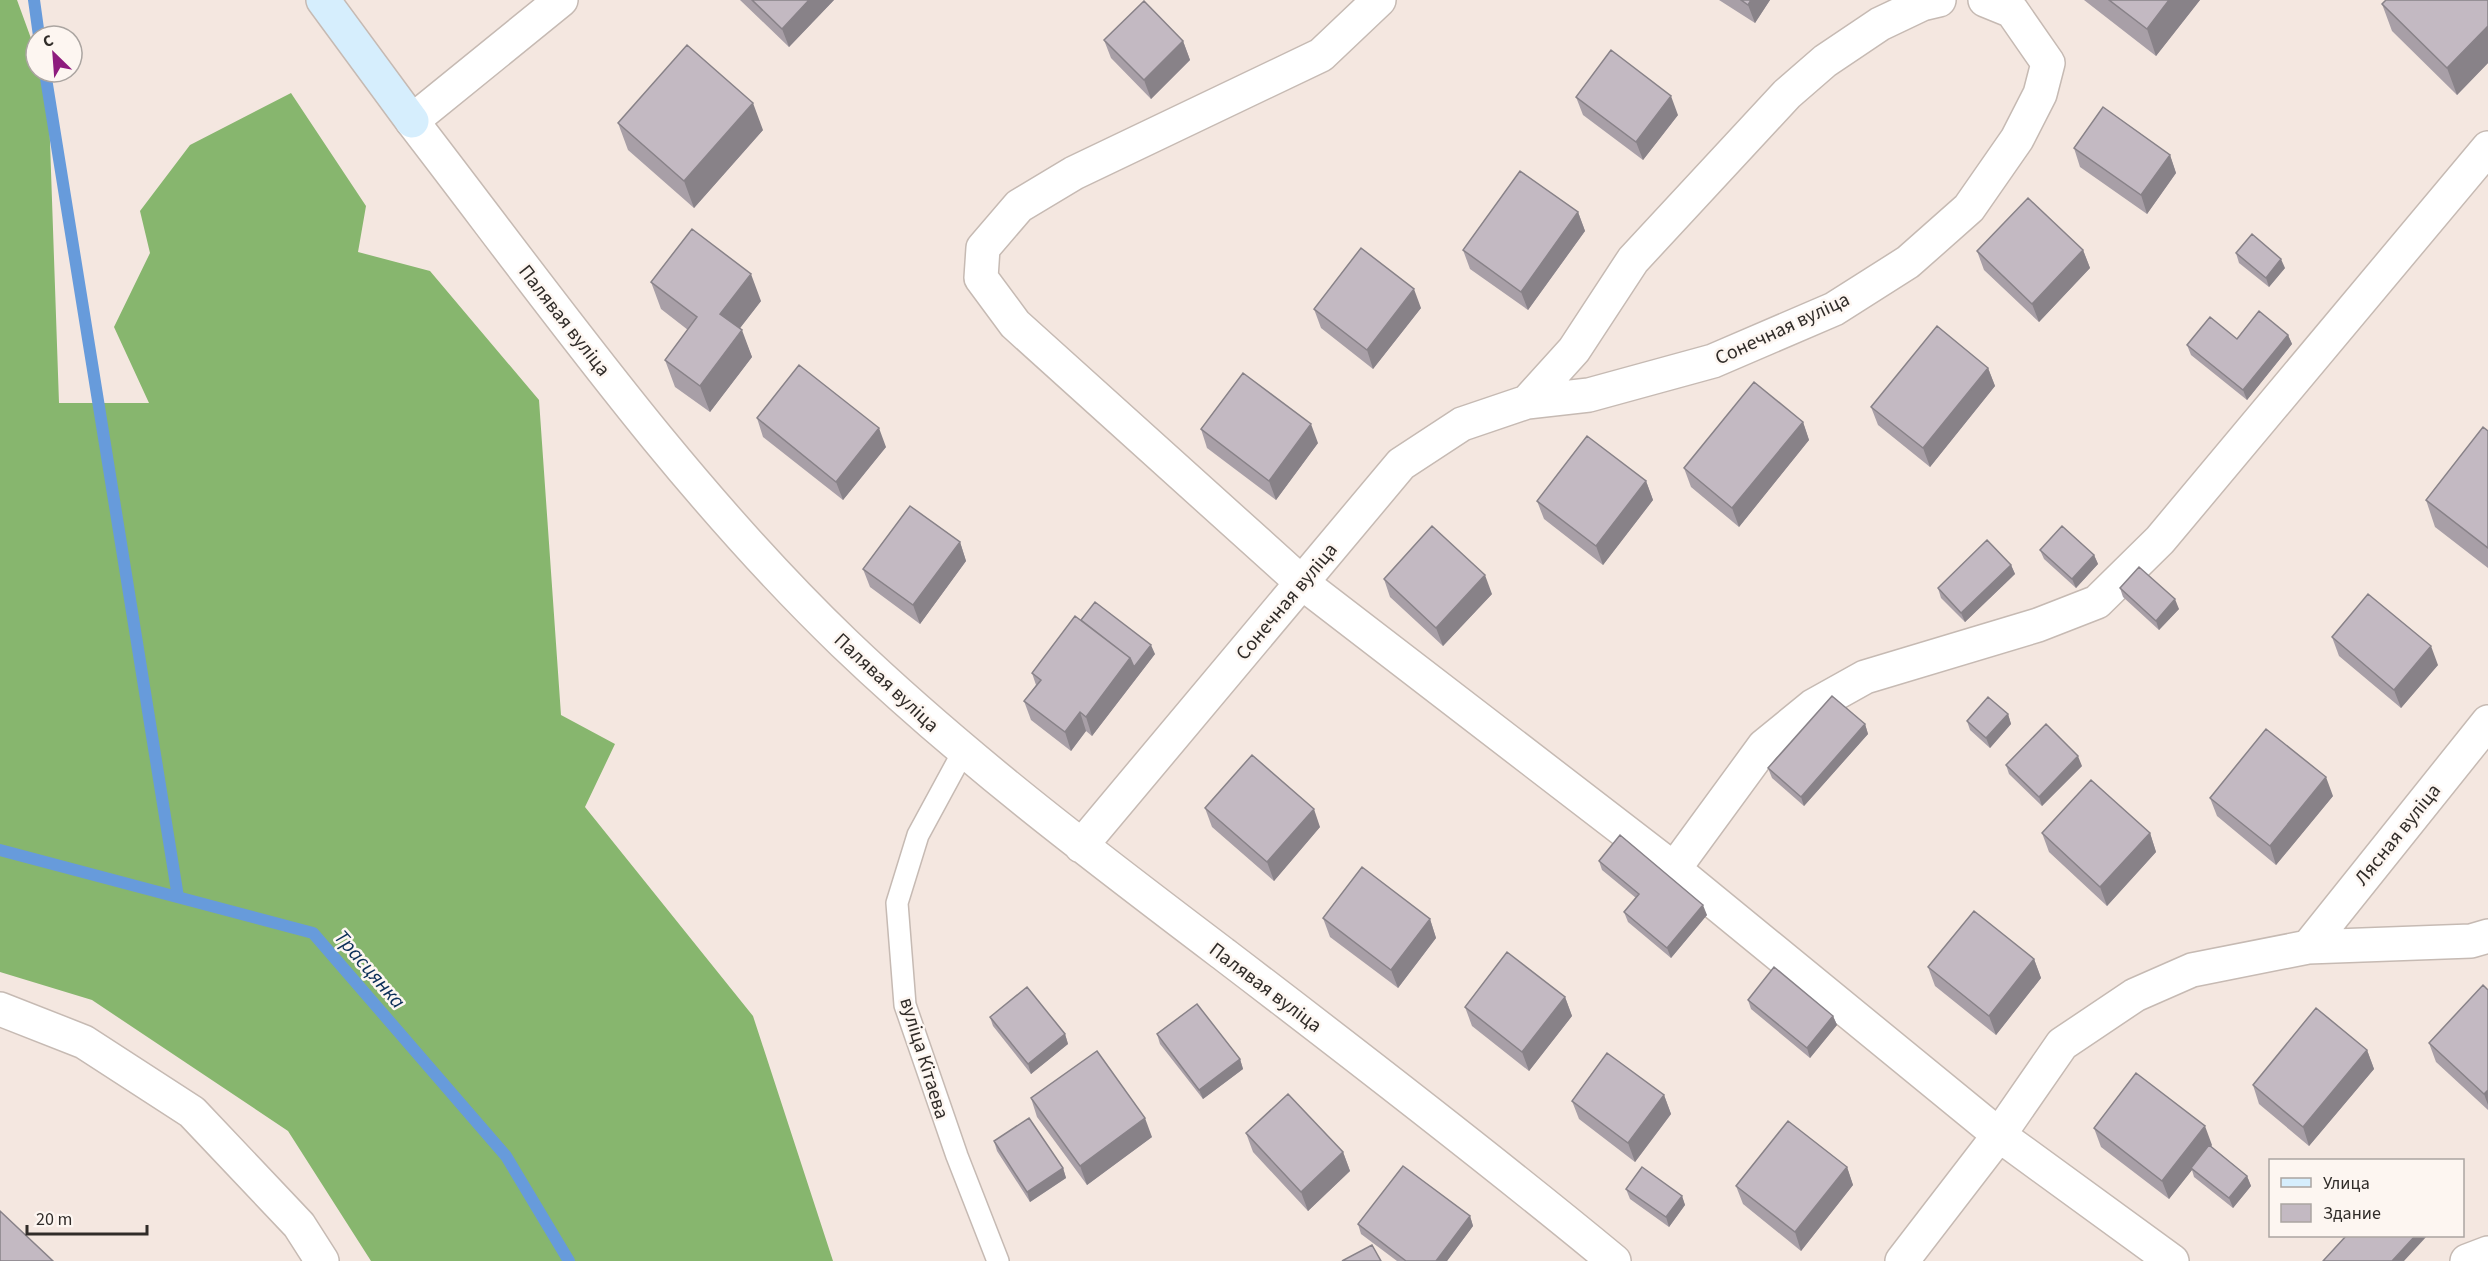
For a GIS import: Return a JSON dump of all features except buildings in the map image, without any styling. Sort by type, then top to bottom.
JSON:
[{"type":"street","points":[[322,0],[412,121],[561,0]]},
{"type":"street","points":[[1379,0],[1321,55],[1074,173],[1019,206],[983,248],[981,278],[1015,324],[1301,582],[1674,870],[1999,1135],[2172,1261]]},
{"type":"street","name":"Сонечная вуліца","points":[[1527,402],[1574,350],[1633,260],[1787,94],[1825,61],[1880,24],[1922,4],[1939,0]]},
{"type":"street","name":"Сонечная вуліца","points":[[1082,846],[1401,464],[1462,424],[1527,402],[1589,395],[1713,361],[1834,309],[1908,262],[1969,208],[2018,139],[2040,94],[2048,63],[2012,11],[1985,0]]},
{"type":"street","name":"Палявая вуліца","points":[[412,121],[652,435],[786,586],[846,645],[963,752],[1082,846],[1452,1128],[1614,1261]]},
{"type":"street","points":[[1674,870],[1764,746],[1813,706],[1865,677],[2038,625],[2097,602],[2160,540],[2488,148]]},
{"type":"street","name":"Лясная вуліца","points":[[2308,947],[2488,722]]},
{"type":"street","points":[[1902,1261],[1999,1135],[2062,1044],[2135,996],[2192,970],[2308,947],[2471,941],[2488,936]]},
{"type":"street","points":[[0,1009],[84,1042],[192,1112],[299,1226],[322,1261]]},
{"type":"street","points":[[2466,1261],[2488,1253]]},
{"type":"lane","name":"вуліца Кітаева","points":[[963,752],[918,835],[897,903],[905,1005],[957,1156],[998,1261]]},
{"type":"green space","points":[[0,0],[17,0],[26,24],[24,84],[48,84],[59,403],[149,403],[114,327],[150,253],[140,211],[190,145],[291,93],[366,206],[358,252],[430,271],[539,400],[561,715],[615,744],[585,807],[753,1016],[833,1261],[371,1261],[288,1131],[92,1000],[0,972]]},
{"type":"waterway","points":[[34,0],[37,24]]},
{"type":"waterway","points":[[47,84],[178,897]]},
{"type":"waterway","name":"Трасцянка","points":[[0,850],[313,933],[506,1156],[569,1261]]}]
